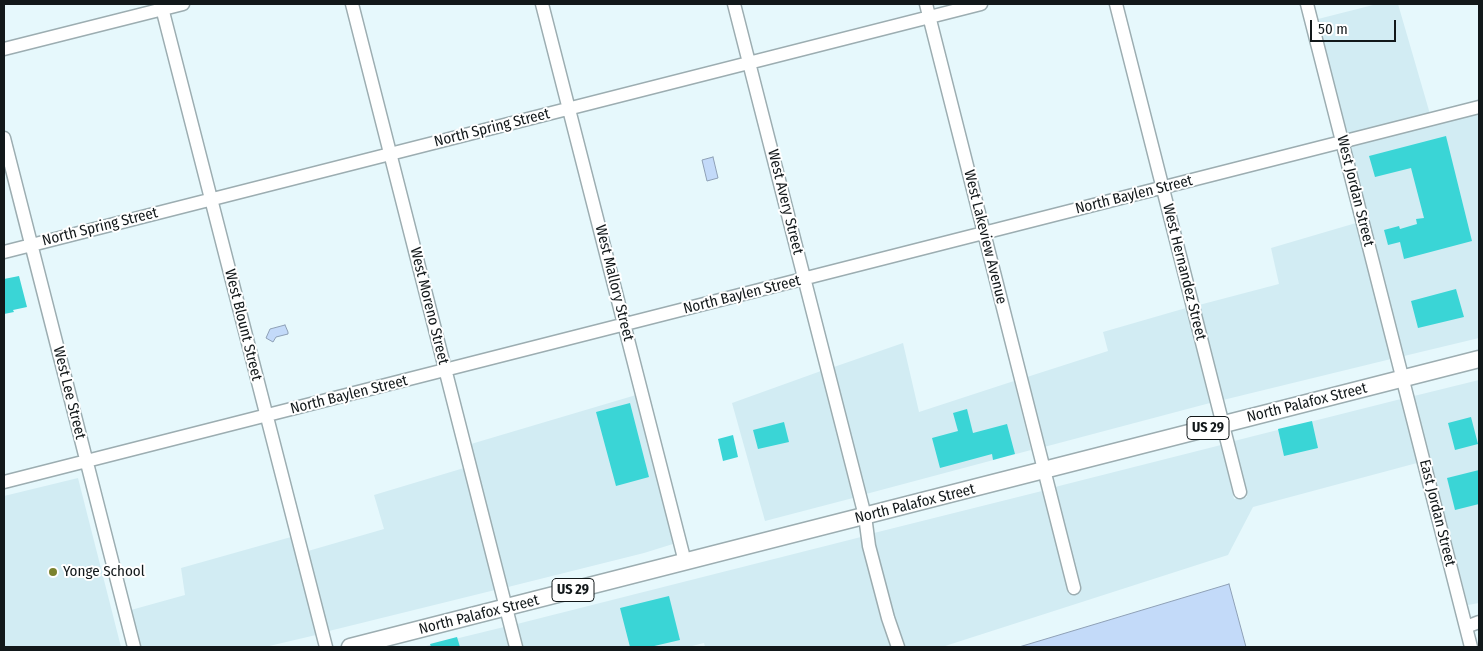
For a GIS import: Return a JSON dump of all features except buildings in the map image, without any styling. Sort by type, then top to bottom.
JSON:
[{"type":"main road","name":"North Palafox Street","points":[[350,647],[1479,359]]},
{"type":"street","points":[[4,49],[162,6],[183,4]]},
{"type":"street","name":"West Moreno Street","points":[[352,4],[516,647]]},
{"type":"street","name":"West Mallory Street","points":[[542,4],[685,562]]},
{"type":"street","name":"West Avery Street","points":[[734,4],[865,516],[869,546],[888,618],[898,647]]},
{"type":"street","name":"West Lakeview Avenue","points":[[926,4],[1074,588]]},
{"type":"street","name":"North Spring Street","points":[[4,252],[981,4]]},
{"type":"street","name":"West Hernandez Street","points":[[1116,4],[1240,492]]},
{"type":"street","name":"West Jordan Street","points":[[1307,4],[1403,379]]},
{"type":"street","name":"West Blount Street","points":[[162,6],[326,647]]},
{"type":"street","name":"North Baylen Street","points":[[4,482],[1479,107]]},
{"type":"street","name":"West Lee Street","points":[[4,138],[134,647]]},
{"type":"street","name":"East Jordan Street","points":[[1403,379],[1471,647]]},
{"type":"street","points":[[1466,627],[1479,622]]},
{"type":"shaded area","points":[[1377,4],[1398,4],[1430,114],[1347,135],[1318,19]]},
{"type":"shaded area","points":[[1479,113],[1479,338],[1404,356],[1350,146]]},
{"type":"shaded area","points":[[1356,223],[1391,359],[1223,400],[1199,305],[1279,284],[1271,248]]},
{"type":"shaded area","points":[[1186,308],[1210,403],[1044,447],[1027,377],[1108,351],[1103,332]]},
{"type":"shaded area","points":[[903,343],[919,412],[1014,381],[1031,450],[866,494],[834,367]]},
{"type":"shaded area","points":[[821,371],[853,498],[765,521],[732,403]]},
{"type":"shaded area","points":[[1479,380],[1479,603],[1468,605],[1414,396]]},
{"type":"shaded area","points":[[636,395],[673,544],[508,587],[471,444]]},
{"type":"shaded area","points":[[1401,399],[1417,463],[1253,507],[1228,555],[942,647],[906,647],[894,617],[874,533],[1042,491],[1069,594],[1081,592],[1055,487],[1221,445],[1234,499],[1247,497],[1234,441]]},
{"type":"shaded area","points":[[464,468],[495,590],[329,631],[308,551],[384,529],[374,495]]},
{"type":"shaded area","name":"Yonge School","points":[[78,478],[121,647],[4,647],[4,496]]},
{"type":"shaded area","points":[[291,537],[316,635],[265,647],[141,647],[131,610],[185,595],[181,568]]},
{"type":"shaded area","points":[[861,537],[881,620],[891,647],[705,647],[704,643],[688,647],[523,647],[517,624]]},
{"type":"shaded area","points":[[504,627],[509,647],[422,647]]},
{"type":"water","points":[[713,157],[718,178],[707,181],[702,160]]},
{"type":"water","points":[[285,325],[288,334],[276,337],[273,342],[266,338],[270,329]]},
{"type":"water","points":[[1229,584],[1246,647],[1019,647]]},
{"type":"place","name":"Yonge School","points":[[53,572]]}]
